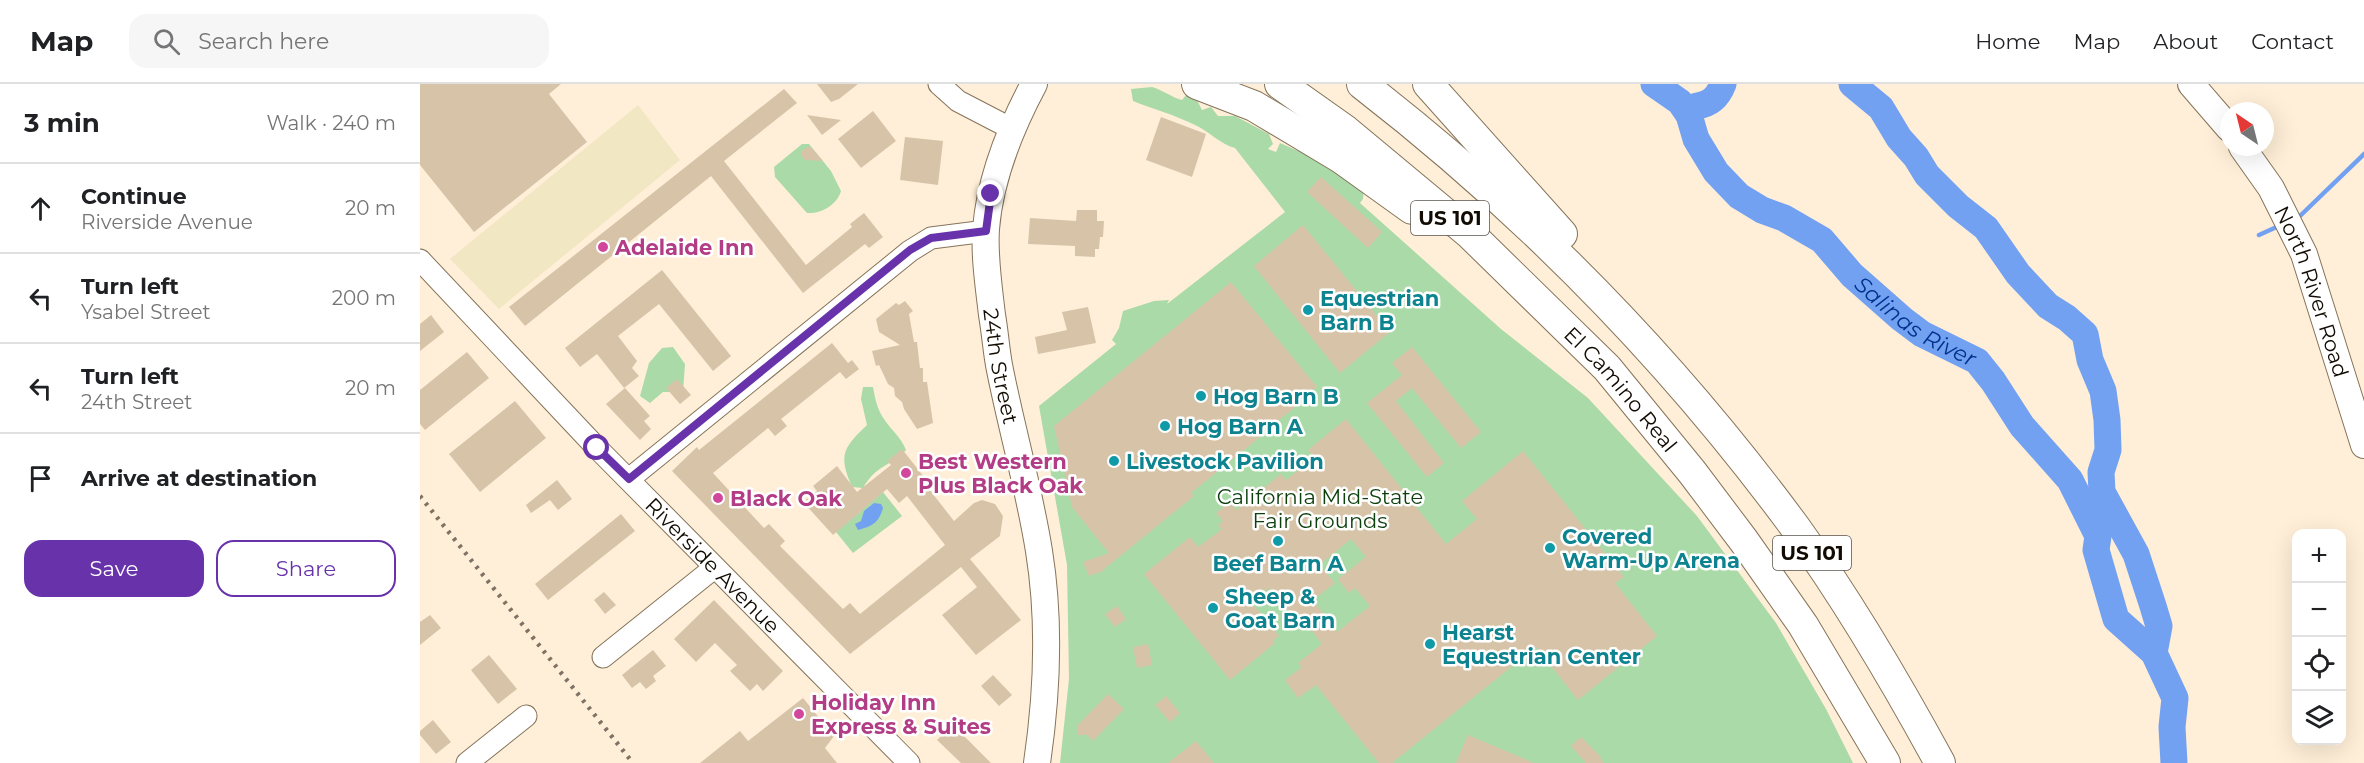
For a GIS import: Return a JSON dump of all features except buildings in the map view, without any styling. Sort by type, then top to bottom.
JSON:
[{"type":"highway","points":[[1197,84],[1254,106],[1341,158],[1419,214],[1607,368]]},
{"type":"highway","name":"El Camino Real","points":[[1280,84],[1345,130],[1470,234],[1607,368],[1692,472],[1744,541],[1803,626],[1885,763]]},
{"type":"highway","name":"US 101","points":[[1362,84],[1423,131],[1502,201],[1609,304],[1660,359],[1742,458],[1796,529],[1861,626],[1940,763]]},
{"type":"highway","points":[[1428,84],[1588,265],[1660,359]]},
{"type":"main road","name":"24th Street","points":[[1034,84],[1012,129],[991,194],[986,231],[989,290],[999,364],[1038,542],[1043,581],[1045,660],[1037,763]]},
{"type":"main road","points":[[2191,84],[2220,118]]},
{"type":"main road","name":"North River Road","points":[[2248,156],[2271,188],[2304,254],[2364,445]]},
{"type":"street","points":[[939,84],[957,100],[1012,129]]},
{"type":"street","points":[[629,479],[910,250],[931,238],[986,231]]},
{"type":"street","name":"Riverside Avenue","points":[[420,260],[714,568],[909,763]]},
{"type":"street","points":[[603,657],[714,568]]},
{"type":"street","points":[[467,763],[526,716]]},
{"type":"green space","name":"California Mid-State Fair Grounds","points":[[1152,87],[1182,100],[1187,94],[1197,100],[1202,110],[1211,107],[1218,116],[1235,116],[1269,134],[1273,144],[1268,149],[1276,152],[1280,143],[1298,151],[1308,149],[1364,189],[1360,203],[1501,329],[1588,398],[1697,516],[1776,623],[1826,709],[1853,763],[1060,763],[1069,679],[1067,565],[1039,406],[1116,344],[1112,340],[1119,328],[1123,311],[1154,301],[1169,300],[1167,304],[1285,212],[1235,148],[1187,121],[1133,101],[1131,89]]},
{"type":"green space","points":[[802,144],[809,144],[831,171],[841,191],[828,208],[818,212],[807,213],[775,177],[774,167]]},
{"type":"green space","points":[[673,347],[685,364],[683,392],[663,392],[650,403],[640,396],[649,363],[662,348]]},
{"type":"green space","points":[[863,387],[873,387],[882,415],[906,450],[873,474],[863,488],[852,487],[844,459],[848,446],[867,425],[861,399]]},
{"type":"green space","points":[[883,492],[902,516],[853,553],[836,532]]},
{"type":"sand","points":[[638,105],[680,160],[499,309],[450,259]]},
{"type":"water","points":[[874,503],[881,504],[883,508],[879,518],[871,526],[858,530],[855,524],[861,521],[864,511]]},
{"type":"waterway","name":"Salinas River","points":[[1654,84],[1680,102],[1689,115],[1696,139],[1716,172],[1739,196],[1822,240],[1852,275],[1902,319],[1922,334],[1977,361],[2022,426],[2070,480],[2098,536],[2096,550],[2116,619],[2154,653],[2175,698],[2172,727],[2174,763]]},
{"type":"waterway","name":"Salinas River","points":[[1689,115],[1697,106],[1713,99],[1723,84]]},
{"type":"waterway","name":"Salinas River","points":[[1852,84],[1881,108],[1899,138],[1916,157],[1927,175],[1958,206],[1986,228],[2018,274],[2048,306],[2067,318],[2085,334],[2090,360],[2103,391],[2107,420],[2108,450],[2101,472],[2102,492],[2136,554],[2153,606],[2159,626],[2154,653]]},
{"type":"waterway","points":[[2294,219],[2301,215],[2364,154]]},
{"type":"waterway","points":[[2259,235],[2281,225]]},
{"type":"railway","points":[[420,496],[633,763]]},
{"type":"place","name":"Adelaide Inn","points":[[603,247]]},
{"type":"place","name":"Equestrian Barn B","points":[[1308,310]]},
{"type":"place","name":"Hog Barn B","points":[[1201,396]]},
{"type":"place","name":"Hog Barn A","points":[[1165,426]]},
{"type":"place","name":"Livestock Pavilion","points":[[1114,461]]},
{"type":"place","name":"Best Western Plus Black Oak","points":[[906,473]]},
{"type":"place","name":"Black Oak","points":[[718,498]]},
{"type":"place","name":"Beef Barn A","points":[[1278,541]]},
{"type":"place","name":"Covered Warm-Up Arena","points":[[1550,548]]},
{"type":"place","name":"Sheep & Goat Barn","points":[[1213,608]]},
{"type":"place","name":"Hearst Equestrian Center","points":[[1430,644]]},
{"type":"place","name":"Holiday Inn Express & Suites","points":[[799,714]]},
{"type":"route","points":[[597,448],[629,479],[910,250],[931,238],[986,231],[991,194]]}]
